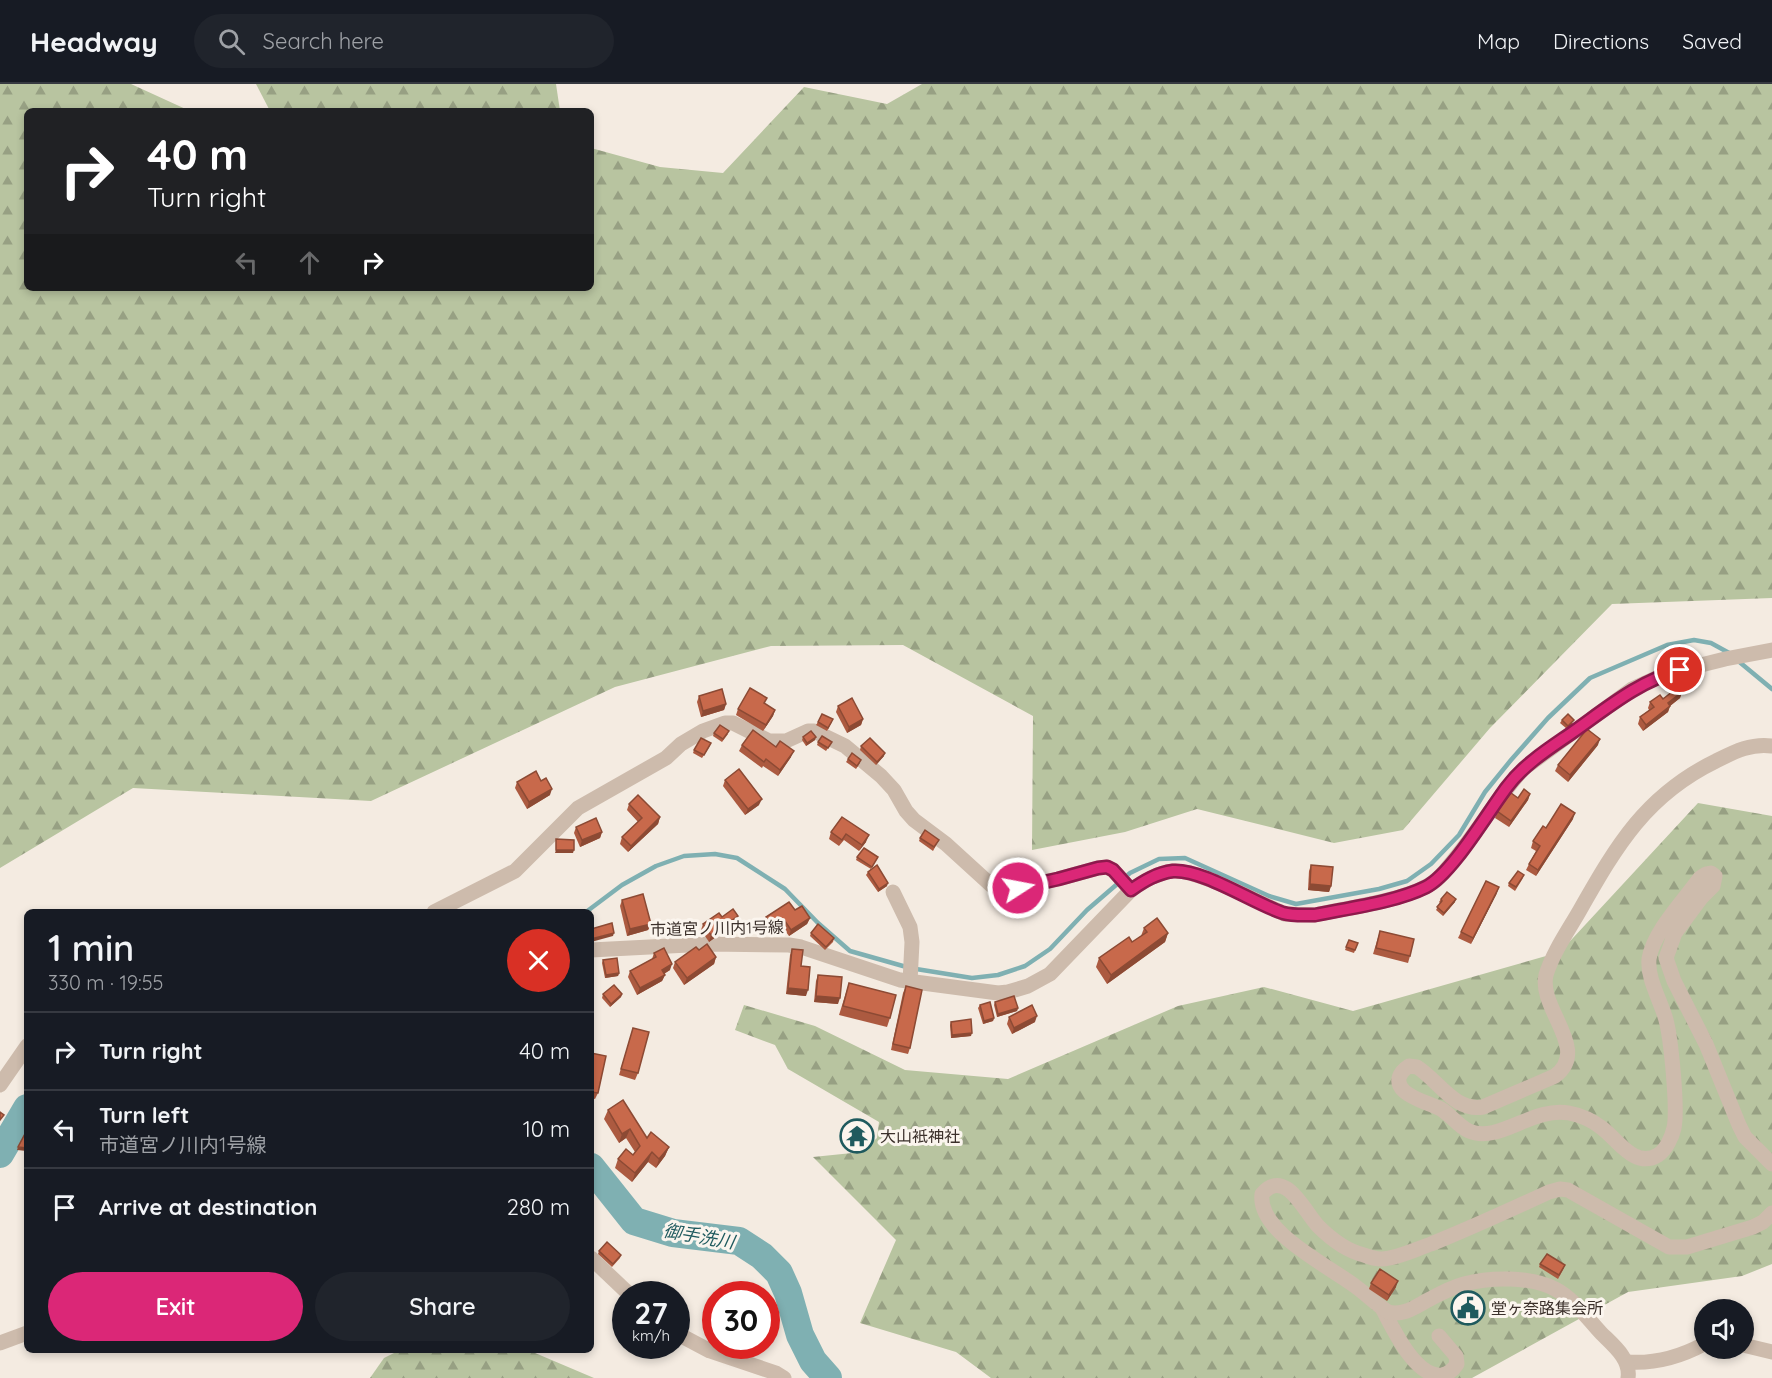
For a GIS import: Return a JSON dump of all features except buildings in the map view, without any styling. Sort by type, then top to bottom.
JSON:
[{"type":"street","name":"市道宮ノ川内1号線","points":[[594,950],[708,944],[789,945],[886,976],[998,993],[1028,986],[1050,974],[1126,884],[1156,875],[1174,871],[1202,877],[1285,914],[1301,916],[1315,915],[1402,895],[1427,886],[1438,878],[1462,851],[1508,785],[1537,757],[1632,689],[1665,674],[1772,650]]},
{"type":"street","points":[[440,909],[515,871],[579,808],[666,758],[681,744],[703,730],[725,723],[733,723],[769,741],[786,741],[808,731],[814,731],[845,746],[881,776],[894,790],[914,820],[946,844],[991,885],[1000,888],[1033,885],[1107,867],[1126,884]]},
{"type":"street","points":[[1772,746],[1761,744],[1739,749],[1699,769],[1663,794],[1647,809],[1613,854],[1558,947],[1546,978],[1547,997],[1568,1047],[1568,1057],[1562,1071],[1483,1107],[1474,1108],[1464,1107],[1417,1067],[1409,1066],[1398,1078],[1399,1085],[1404,1091],[1440,1109],[1469,1131],[1482,1135],[1494,1133],[1541,1113],[1559,1111],[1573,1114],[1602,1128],[1637,1158],[1651,1158],[1660,1154],[1673,1133],[1674,1106],[1667,1028],[1649,960],[1659,934],[1700,878],[1711,873],[1715,876],[1713,886],[1675,933],[1666,958],[1674,981],[1706,1044],[1745,1137],[1772,1164]]},
{"type":"street","points":[[893,892],[910,927],[912,957],[910,979]]},
{"type":"street","points":[[0,1085],[24,1050]]},
{"type":"street","points":[[1694,1349],[1674,1358],[1642,1364],[1628,1370],[1579,1308],[1557,1289],[1510,1279],[1463,1284],[1404,1313],[1396,1314],[1382,1308],[1284,1236],[1264,1210],[1261,1201],[1262,1194],[1273,1185],[1280,1184],[1288,1189],[1318,1225],[1337,1242],[1348,1250],[1382,1259],[1407,1253],[1453,1235],[1560,1189],[1568,1190],[1656,1242],[1676,1248],[1753,1227],[1763,1222],[1772,1213]]},
{"type":"street","points":[[594,1261],[615,1281]]},
{"type":"street","points":[[1382,1308],[1416,1363],[1438,1376],[1447,1374],[1456,1364],[1456,1356],[1439,1336]]},
{"type":"street","points":[[0,1343],[24,1334]]},
{"type":"street","points":[[690,1340],[710,1351],[776,1372],[784,1378]]},
{"type":"street","points":[[1754,1348],[1772,1352]]},
{"type":"green space","points":[[0,84],[131,84],[183,108],[24,108],[24,291],[594,291],[594,149],[660,167],[723,173],[804,87],[887,104],[922,84],[1772,84],[1772,598],[1612,604],[1490,728],[1403,830],[1334,843],[1197,809],[1125,832],[1032,850],[1033,716],[903,645],[771,646],[615,687],[371,801],[133,788],[0,868]]},
{"type":"green space","points":[[256,84],[556,84],[560,108],[268,108]]},
{"type":"green space","points":[[1698,803],[1772,816],[1772,1264],[1742,1276],[1628,1292],[1472,1378],[991,1378],[956,1352],[860,1323],[896,1240],[813,1157],[862,1152],[877,1138],[879,1122],[788,1069],[775,1045],[735,1030],[744,1005],[815,1026],[905,1070],[1008,1079],[1178,1006],[1264,987],[1353,1011],[1560,952]]},
{"type":"green space","points":[[394,1353],[535,1353],[594,1378],[370,1378],[384,1358]]},
{"type":"waterway","points":[[590,909],[622,885],[656,866],[684,856],[715,854],[737,858],[785,889],[818,923],[850,951],[910,968],[972,978],[998,975],[1025,966],[1050,949],[1087,910],[1130,873],[1159,859],[1185,858],[1269,896],[1296,904],[1379,889],[1407,881],[1431,864],[1459,835],[1485,792],[1511,760],[1548,718],[1590,678],[1667,645],[1694,640],[1711,643],[1731,654]]},
{"type":"waterway","points":[[1737,660],[1772,689]]},
{"type":"waterway","name":"御手洗川","points":[[0,1154],[24,1113]]},
{"type":"waterway","name":"御手洗川","points":[[594,1171],[634,1221],[673,1233],[739,1241],[762,1256],[779,1273],[788,1293],[800,1335],[813,1361],[828,1378]]},
{"type":"place","name":"大山衹神社","points":[[857,1136]]},
{"type":"place","name":"堂ヶ奈路集会所","points":[[1468,1308]]},
{"type":"route","points":[[1018,888],[1107,867],[1113,870],[1131,890],[1156,875],[1174,871],[1202,877],[1285,914],[1301,916],[1315,915],[1402,895],[1427,886],[1438,878],[1462,851],[1508,785],[1537,757],[1632,689],[1665,674],[1680,670]]}]
